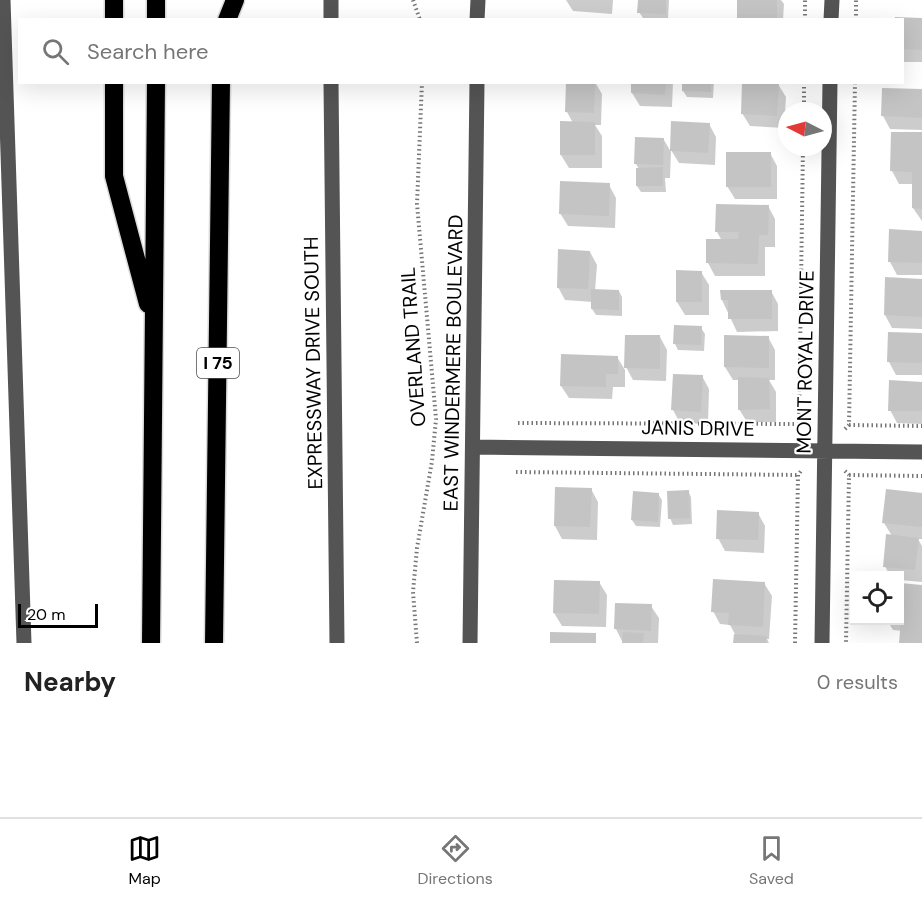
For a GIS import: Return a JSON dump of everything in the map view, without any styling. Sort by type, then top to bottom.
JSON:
[{"type":"highway","points":[[114,0],[114,18]]},
{"type":"highway","points":[[156,0],[156,18]]},
{"type":"highway","points":[[221,0],[221,18]]},
{"type":"highway","points":[[228,18],[234,0]]},
{"type":"highway","points":[[114,84],[114,176],[153,324]]},
{"type":"highway","points":[[151,643],[156,84]]},
{"type":"highway","name":"I 75","points":[[214,643],[221,84]]},
{"type":"street","points":[[3,0],[24,643]]},
{"type":"street","points":[[331,0],[331,18]]},
{"type":"street","points":[[477,18],[478,0]]},
{"type":"street","points":[[831,18],[832,0]]},
{"type":"street","name":"EXPRESSWAY DRIVE SOUTH","points":[[331,84],[337,643]]},
{"type":"street","name":"EAST WINDERMERE BOULEVARD","points":[[470,643],[477,84]]},
{"type":"street","name":"MONT ROYAL DRIVE","points":[[822,643],[830,84]]},
{"type":"street","name":"JANIS DRIVE","points":[[474,447],[922,452]]},
{"type":"path","points":[[413,0],[419,18]]},
{"type":"path","points":[[805,0],[805,18]]},
{"type":"path","points":[[856,0],[856,18]]},
{"type":"path","name":"OVERLAND TRAIL","points":[[417,643],[413,592],[417,548],[432,461],[436,420],[417,204],[422,84]]},
{"type":"path","points":[[804,84],[804,102]]},
{"type":"path","points":[[849,425],[855,84]]},
{"type":"path","points":[[799,424],[803,156]]},
{"type":"path","points":[[518,423],[799,424],[804,428],[804,451],[803,469],[798,475],[795,643]]},
{"type":"path","points":[[922,426],[849,425],[844,429],[844,470],[849,475],[922,476]]},
{"type":"path","points":[[516,472],[798,475]]},
{"type":"path","points":[[846,643],[849,475]]},
{"type":"building","points":[[638,0],[666,0],[666,14],[637,13]]},
{"type":"building","points":[[737,0],[777,0],[777,18],[737,18]]},
{"type":"building","points":[[895,17],[922,18],[922,50],[904,49],[904,18]]},
{"type":"building","points":[[566,84],[595,84],[594,113],[565,112]]},
{"type":"building","points":[[631,84],[666,84],[665,95],[631,93]]},
{"type":"building","points":[[682,84],[711,84],[711,92],[682,91]]},
{"type":"building","points":[[742,84],[779,84],[777,116],[741,114]]},
{"type":"building","points":[[882,88],[922,89],[922,118],[881,116]]},
{"type":"building","points":[[560,121],[595,122],[595,155],[560,155]]},
{"type":"building","points":[[671,121],[710,123],[708,153],[670,151]]},
{"type":"building","points":[[891,132],[922,132],[922,209],[912,208],[912,172],[890,171]]},
{"type":"building","points":[[635,137],[664,138],[663,165],[634,164]]},
{"type":"building","points":[[726,152],[771,152],[771,187],[726,187]]},
{"type":"building","points":[[663,167],[663,186],[636,186],[636,168]]},
{"type":"building","points":[[560,181],[610,183],[609,216],[559,214]]},
{"type":"building","points":[[716,204],[769,205],[768,235],[759,235],[758,264],[706,263],[706,239],[738,239],[739,232],[715,232]]},
{"type":"building","points":[[889,229],[922,231],[922,263],[888,262]]},
{"type":"building","points":[[558,249],[590,251],[588,289],[557,288]]},
{"type":"building","points":[[676,270],[702,271],[702,302],[676,302]]},
{"type":"building","points":[[885,277],[922,279],[922,317],[884,315]]},
{"type":"building","points":[[591,289],[619,290],[619,310],[591,309]]},
{"type":"building","points":[[720,290],[772,290],[772,319],[728,319],[728,300],[721,300]]},
{"type":"building","points":[[674,325],[702,326],[701,345],[673,344]]},
{"type":"building","points":[[888,332],[922,333],[922,363],[887,362]]},
{"type":"building","points":[[625,335],[660,335],[660,369],[624,368]]},
{"type":"building","points":[[724,335],[769,336],[769,368],[724,367]]},
{"type":"building","points":[[561,354],[618,356],[618,374],[606,374],[606,387],[560,386]]},
{"type":"building","points":[[673,374],[703,375],[701,412],[671,410]]},
{"type":"building","points":[[738,377],[769,378],[770,409],[738,410]]},
{"type":"building","points":[[889,380],[922,382],[922,411],[888,411]]},
{"type":"building","points":[[555,487],[592,488],[590,527],[554,526]]},
{"type":"building","points":[[886,489],[922,493],[922,527],[882,523]]},
{"type":"building","points":[[689,490],[690,518],[668,519],[667,491]]},
{"type":"building","points":[[633,491],[659,493],[658,522],[631,520]]},
{"type":"building","points":[[717,510],[759,512],[758,540],[716,539]]},
{"type":"building","points":[[886,534],[919,538],[915,570],[883,567]]},
{"type":"building","points":[[713,579],[765,582],[763,627],[728,625],[729,613],[711,612]]},
{"type":"building","points":[[554,580],[600,581],[599,614],[553,613]]},
{"type":"building","points":[[904,583],[922,585],[922,643],[899,643],[900,625],[904,625]]},
{"type":"building","points":[[615,603],[652,604],[651,631],[614,629]]},
{"type":"building","points":[[550,632],[596,633],[596,643],[550,643]]},
{"type":"building","points":[[623,632],[644,633],[643,643],[622,643]]},
{"type":"building","points":[[734,634],[767,636],[766,643],[733,643]]}]
